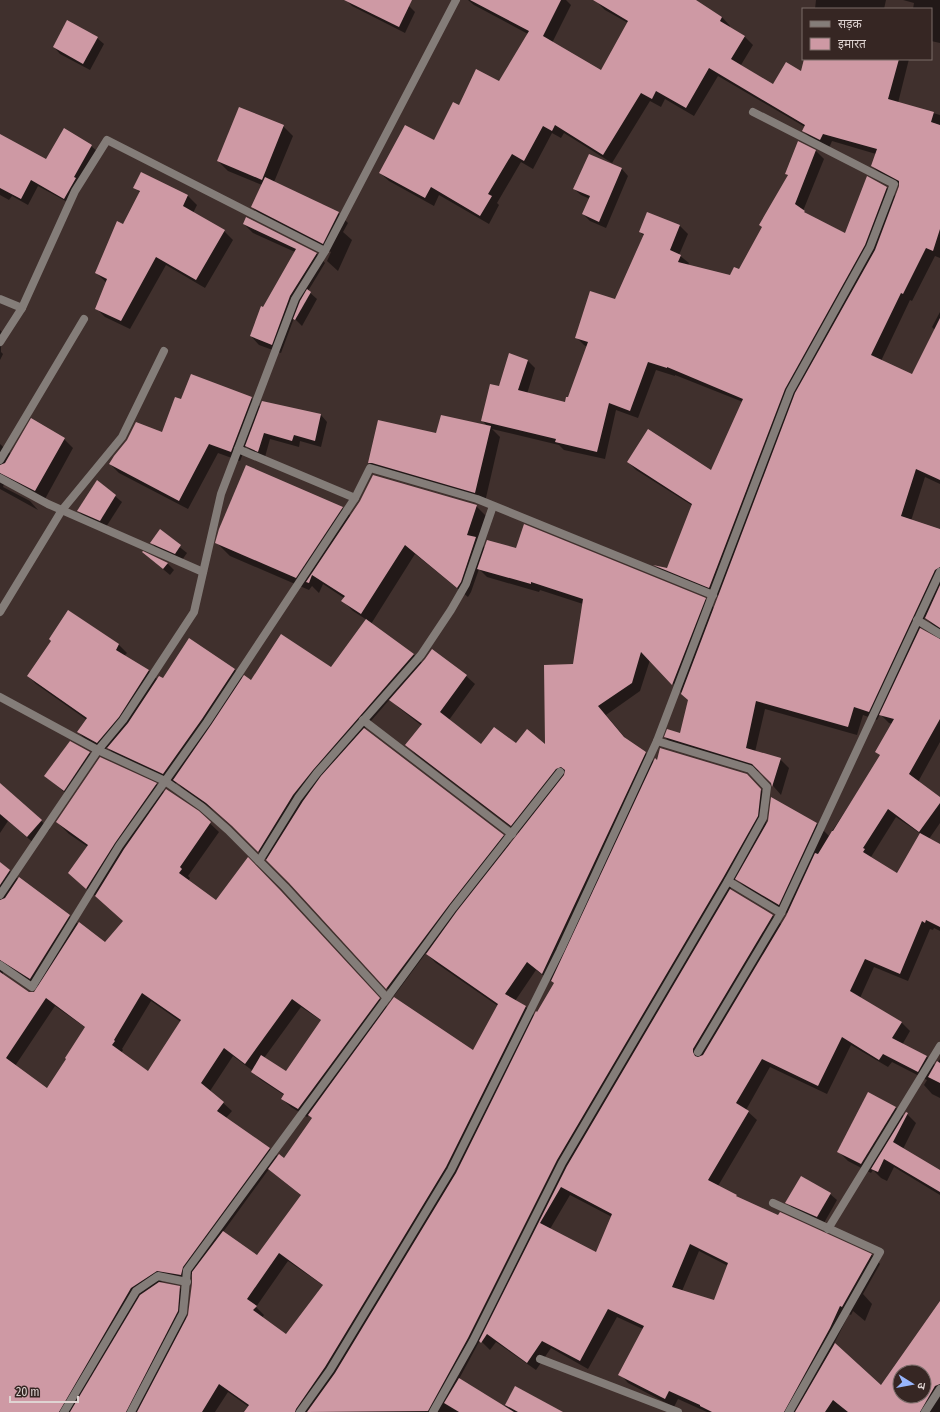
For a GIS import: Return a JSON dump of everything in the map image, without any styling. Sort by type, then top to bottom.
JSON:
[{"type":"street","points":[[0,895],[98,750],[123,720],[194,612],[221,494],[294,299],[325,251],[456,0]]},
{"type":"street","points":[[300,1412],[330,1370],[451,1170],[560,951],[657,741],[790,391],[870,247],[894,184],[754,112]]},
{"type":"street","points":[[0,342],[22,308],[75,191],[106,140],[325,251]]},
{"type":"street","points":[[0,299],[22,308]]},
{"type":"street","points":[[0,460],[84,319]]},
{"type":"street","points":[[0,612],[62,510],[122,437],[164,351]]},
{"type":"street","points":[[238,449],[355,498]]},
{"type":"street","points":[[0,965],[32,987],[119,846],[207,722],[355,498],[370,468],[477,499],[713,595]]},
{"type":"street","points":[[0,478],[48,504],[203,572]]},
{"type":"street","points":[[258,861],[298,798],[317,773],[421,655],[452,610],[466,584],[493,506]]},
{"type":"street","points":[[698,1052],[781,913],[940,572]]},
{"type":"street","points":[[917,620],[940,634]]},
{"type":"street","points":[[0,697],[98,750],[165,781],[202,807],[228,830],[285,887],[387,998]]},
{"type":"street","points":[[363,720],[512,834]]},
{"type":"street","points":[[433,1412],[473,1341],[562,1163],[728,881],[763,818],[767,787],[750,769],[657,741]]},
{"type":"street","points":[[131,1412],[183,1312],[187,1270],[453,908],[560,772]]},
{"type":"street","points":[[728,881],[781,913]]},
{"type":"street","points":[[828,1229],[940,1046]]},
{"type":"street","points":[[774,1203],[880,1252],[789,1412]]},
{"type":"street","points":[[64,1412],[136,1291],[158,1276],[187,1282]]},
{"type":"street","points":[[540,1359],[678,1412]]},
{"type":"street","points":[[925,1412],[940,1389]]},
{"type":"building","points":[[344,0],[412,0],[399,27]]},
{"type":"building","points":[[470,0],[561,0],[543,36],[601,70],[628,21],[593,0],[696,0],[722,17],[720,21],[745,36],[731,59],[773,84],[786,62],[801,71],[804,60],[899,60],[888,99],[934,112],[931,122],[940,125],[940,229],[933,251],[926,248],[903,294],[901,293],[871,355],[912,374],[940,318],[940,480],[916,469],[901,516],[940,529],[940,567],[935,570],[869,712],[854,707],[848,727],[756,701],[746,748],[781,758],[772,787],[771,783],[752,764],[664,737],[667,729],[680,733],[688,700],[681,694],[795,393],[875,250],[899,186],[899,181],[871,166],[877,149],[823,134],[820,140],[802,131],[805,125],[709,68],[686,108],[656,91],[652,99],[641,93],[603,155],[555,125],[552,131],[543,126],[524,161],[512,154],[488,194],[492,196],[480,216],[431,187],[425,198],[379,173],[405,125],[434,140],[453,102],[459,105],[476,69],[499,81],[529,31]]},
{"type":"building","points":[[67,20],[98,37],[83,64],[53,47]]},
{"type":"building","points":[[239,107],[284,125],[262,180],[217,161]]},
{"type":"building","points":[[64,128],[92,145],[74,177],[76,178],[64,199],[31,180],[21,199],[0,188],[0,134],[46,159]]},
{"type":"building","points":[[798,141],[816,150],[795,204],[805,211],[804,212],[845,233],[867,176],[887,187],[865,245],[785,389],[709,588],[653,565],[667,568],[692,504],[627,462],[648,429],[711,470],[743,399],[667,367],[648,362],[630,411],[609,403],[597,452],[555,442],[556,439],[481,421],[490,384],[499,386],[509,353],[528,360],[518,390],[565,402],[588,342],[575,338],[590,291],[615,299],[644,234],[639,232],[647,212],[680,225],[670,250],[681,255],[678,262],[730,275],[734,267],[739,269],[762,227],[759,225],[788,175],[785,174]]},
{"type":"building","points":[[589,154],[622,168],[599,222],[582,214],[590,196],[573,189]]},
{"type":"building","points":[[141,172],[188,195],[183,206],[225,230],[196,280],[156,257],[121,321],[95,309],[107,279],[95,273],[117,221],[123,224],[140,191],[133,188]]},
{"type":"building","points":[[265,177],[339,212],[323,244],[251,207]]},
{"type":"building","points":[[246,217],[317,253],[290,296],[272,345],[250,336],[261,306],[263,307],[296,249],[243,224]]},
{"type":"building","points":[[307,289],[311,292],[295,320],[293,319],[300,301]]},
{"type":"building","points":[[191,374],[252,397],[231,452],[209,444],[179,501],[109,464],[127,440],[136,422],[162,432],[175,397],[181,399]]},
{"type":"building","points":[[262,401],[321,414],[315,441],[294,435],[292,441],[264,433],[258,452],[245,446]]},
{"type":"building","points":[[441,415],[491,426],[475,493],[368,463],[378,420],[436,433]]},
{"type":"building","points":[[31,418],[65,438],[35,491],[0,473],[0,465],[5,463]]},
{"type":"building","points":[[246,465],[343,507],[296,578],[215,543],[219,529]]},
{"type":"building","points":[[373,475],[477,505],[467,535],[476,537],[461,582],[457,588],[405,545],[361,614],[341,601],[345,596],[312,575],[309,583],[306,582],[360,501]]},
{"type":"building","points":[[97,480],[116,495],[100,521],[77,511]]},
{"type":"building","points":[[524,524],[706,598],[672,685],[641,652],[632,683],[598,706],[624,737],[646,752],[542,974],[527,962],[505,994],[526,1006],[446,1167],[325,1367],[295,1412],[244,1412],[249,1405],[219,1384],[202,1412],[137,1412],[188,1315],[192,1272],[223,1231],[257,1255],[301,1195],[268,1169],[279,1154],[284,1158],[312,1118],[308,1115],[394,997],[473,1050],[498,1004],[426,954],[457,911],[564,775],[565,770],[561,767],[556,769],[511,826],[405,745],[422,724],[389,700],[432,649],[467,675],[440,712],[481,744],[494,727],[516,743],[527,729],[545,744],[544,665],[573,664],[583,599],[531,582],[531,584],[477,569],[487,540],[516,548]],"holes":[[[279,1253],[323,1285],[286,1334],[253,1310],[257,1306],[247,1299]]]},
{"type":"building","points":[[160,529],[181,545],[175,554],[150,543]]},
{"type":"building","points":[[143,551],[168,563],[163,569],[142,552]]},
{"type":"building","points":[[940,585],[940,628],[925,618]]},
{"type":"building","points":[[68,610],[119,644],[116,650],[149,670],[119,717],[97,743],[77,732],[87,718],[27,676],[51,641],[49,639]]},
{"type":"building","points":[[366,619],[414,654],[293,795],[258,852],[206,803],[173,780],[244,675],[251,680],[281,634],[331,667]]},
{"type":"building","points":[[920,628],[940,639],[940,719],[909,774],[940,797],[940,803],[919,832],[888,809],[863,848],[865,849],[863,852],[897,873],[920,833],[940,844],[940,927],[926,920],[925,923],[922,921],[900,974],[865,959],[850,991],[902,1022],[892,1038],[927,1056],[918,1072],[883,1054],[879,1060],[842,1037],[818,1086],[762,1059],[736,1103],[749,1111],[708,1180],[737,1195],[736,1196],[778,1215],[780,1212],[872,1254],[842,1307],[840,1306],[830,1328],[784,1412],[712,1412],[669,1391],[665,1399],[618,1375],[644,1326],[608,1309],[580,1361],[542,1341],[527,1363],[487,1334],[481,1343],[479,1341],[567,1166],[730,889],[773,915],[693,1049],[695,1056],[698,1057],[703,1055],[786,916],[815,853],[818,854],[880,755],[875,752],[894,719],[879,715]],"holes":[[[561,1187],[612,1214],[596,1252],[540,1223]],[[690,1244],[728,1263],[714,1300],[672,1287]]]},
{"type":"building","points":[[189,638],[235,669],[163,774],[107,748],[128,723],[159,676],[163,678]]},
{"type":"building","points":[[364,728],[504,835],[386,989],[266,860],[303,801],[321,776]]},
{"type":"building","points":[[70,741],[90,752],[64,791],[44,776]]},
{"type":"building","points":[[660,748],[747,774],[761,789],[758,816],[557,1160],[468,1338],[428,1411],[307,1412],[335,1373],[456,1173],[536,1011],[537,1012],[554,983],[551,981],[655,758],[657,760]]},
{"type":"building","points":[[100,757],[157,783],[115,843],[86,889],[68,873],[88,845],[56,822]]},
{"type":"building","points":[[0,783],[42,820],[27,837],[0,814]]},
{"type":"building","points":[[166,789],[199,811],[211,822],[180,867],[182,869],[179,873],[216,900],[248,857],[380,998],[298,1109],[281,1099],[284,1094],[251,1072],[261,1055],[286,1071],[321,1020],[292,999],[245,1064],[224,1048],[201,1083],[224,1102],[217,1111],[270,1148],[183,1267],[181,1275],[157,1271],[131,1288],[59,1412],[0,1412],[0,972],[29,992],[34,992],[79,922],[105,942],[123,921],[95,896],[124,849]],"holes":[[[142,993],[181,1020],[148,1071],[112,1045]],[[46,998],[85,1027],[47,1088],[6,1058]]]},
{"type":"building","points":[[771,797],[817,823],[779,905],[735,879],[768,821]]},
{"type":"building","points":[[0,862],[10,870],[0,885]]},
{"type":"building","points":[[19,877],[70,915],[30,979],[0,960],[0,900],[5,898]]},
{"type":"building","points":[[937,1061],[940,1063],[940,1083],[928,1077]]},
{"type":"building","points":[[868,1092],[896,1107],[861,1164],[837,1152]]},
{"type":"building","points":[[906,1112],[908,1113],[893,1142],[940,1170],[940,1192],[884,1159],[878,1172],[871,1169]]},
{"type":"building","points":[[801,1176],[831,1193],[817,1217],[785,1203]]},
{"type":"building","points":[[159,1282],[180,1286],[178,1311],[126,1412],[70,1412],[140,1295]]},
{"type":"building","points":[[940,1301],[940,1384],[935,1386],[932,1391],[932,1364],[896,1364]]},
{"type":"building","points":[[835,1343],[881,1385],[892,1369],[892,1404],[925,1404],[920,1412],[848,1412],[833,1400],[825,1412],[795,1412]]},
{"type":"building","points":[[459,1378],[514,1412],[459,1412],[444,1403]]},
{"type":"building","points":[[515,1386],[563,1412],[518,1412],[505,1405]]}]
